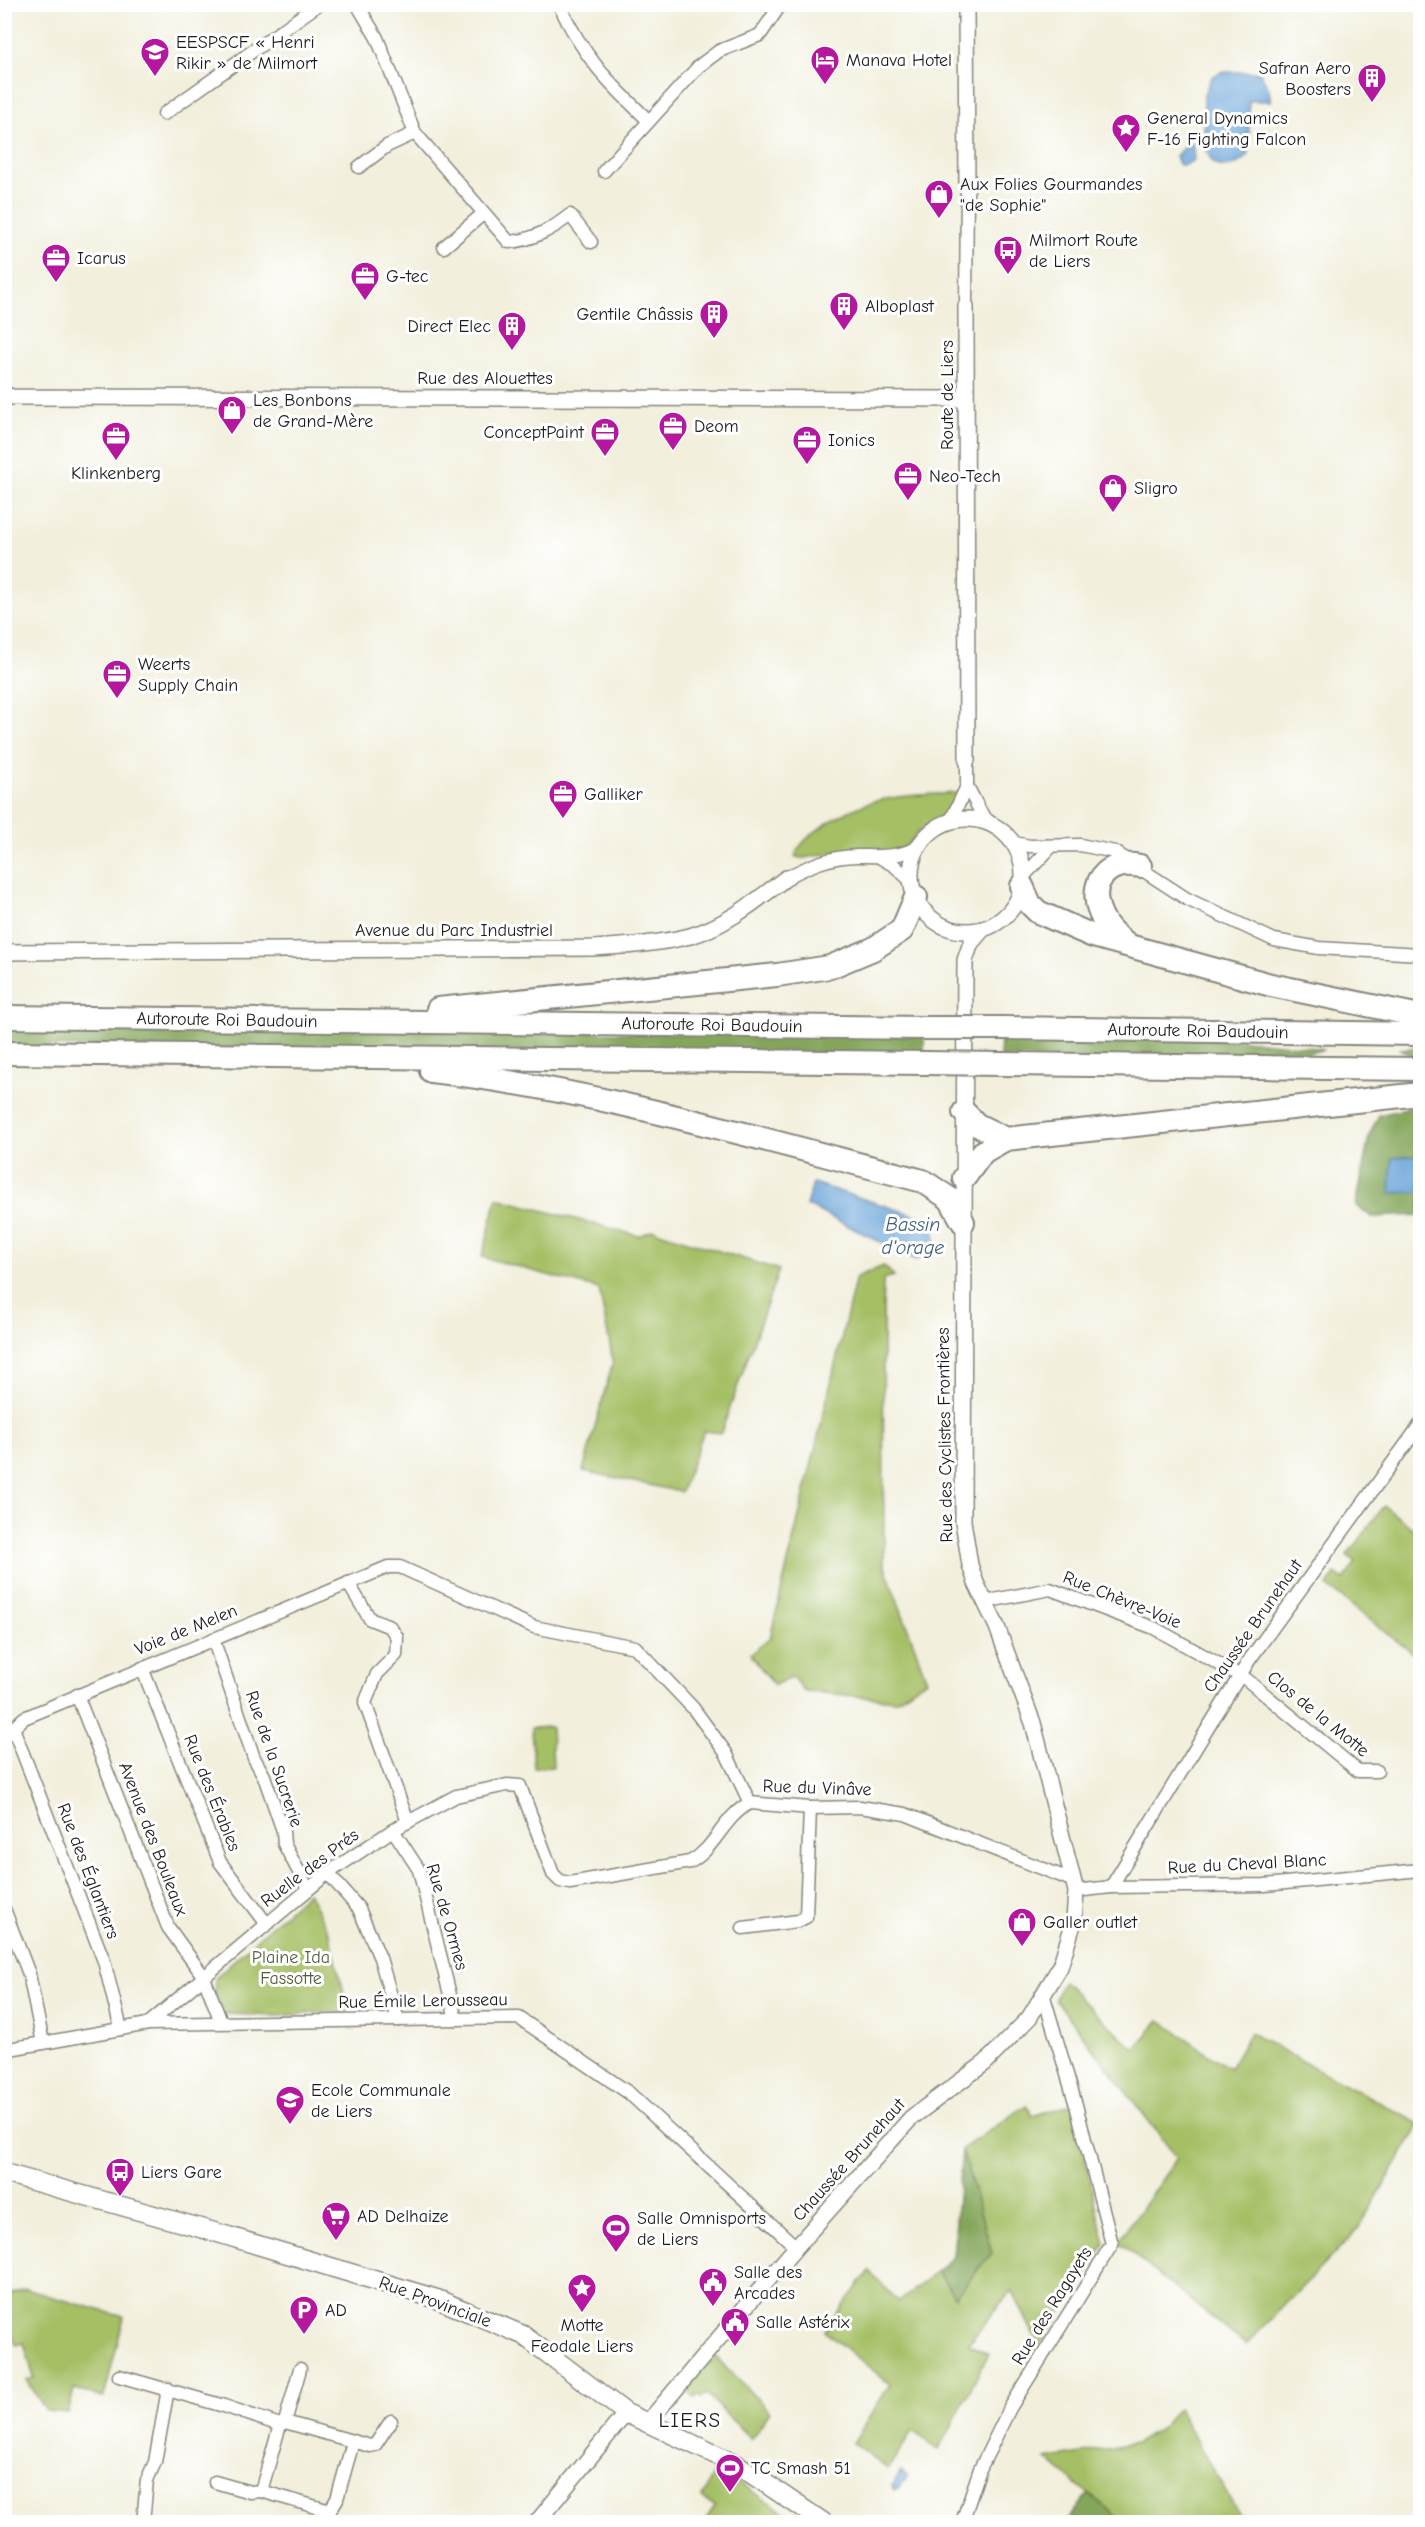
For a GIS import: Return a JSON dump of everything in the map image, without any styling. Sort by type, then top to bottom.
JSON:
[{"type":"highway","points":[[1133,948],[1104,922],[1096,893],[1099,881],[1109,869],[1119,865],[1140,866]]},
{"type":"highway","points":[[1023,881],[1030,904],[1044,915],[1093,936],[1271,986],[1420,1016]]},
{"type":"highway","points":[[369,1021],[395,1012],[573,996],[830,967],[873,949],[902,930],[914,889]]},
{"type":"highway","name":"Autoroute Roi Baudouin","points":[[4,1017],[1420,1034]]},
{"type":"highway","name":"Autoroute Roi Baudouin","points":[[4,1053],[1420,1069]]},
{"type":"highway","points":[[358,1058],[393,1066],[476,1076],[571,1093],[923,1181],[950,1199],[963,1222]]},
{"type":"highway","points":[[964,1178],[982,1152],[1006,1139],[1420,1094]]},
{"type":"highway","points":[[964,1112],[977,1125],[1006,1139]]},
{"type":"highway","points":[[923,1181],[948,1173],[964,1153]]},
{"type":"main road","name":"Rue Provinciale","points":[[4,2173],[218,2233],[436,2299],[523,2335],[626,2413],[738,2465],[823,2523]]},
{"type":"street","points":[[164,114],[319,4]]},
{"type":"street","points":[[357,4],[377,38],[415,133],[509,242],[521,241],[555,228],[570,215],[591,242]]},
{"type":"street","points":[[559,4],[575,40],[607,81],[648,121]]},
{"type":"street","points":[[604,171],[699,66],[719,51],[760,35],[781,4]]},
{"type":"street","name":"Route de Liers","points":[[951,820],[967,786],[966,4]]},
{"type":"street","points":[[359,167],[387,146],[415,133]]},
{"type":"street","points":[[444,247],[484,213]]},
{"type":"street","name":"Rue des Alouettes","points":[[4,394],[12,397],[966,399]]},
{"type":"street","name":"Route de Liers","points":[[967,786],[981,813],[990,823]]},
{"type":"street","points":[[914,889],[912,863],[917,848],[926,836],[951,820],[974,819],[990,823],[1014,843],[1020,855],[1023,881]]},
{"type":"street","points":[[1014,843],[1052,846],[1080,845],[1106,849],[1140,866],[1187,899],[1274,940],[1319,948],[1420,954]]},
{"type":"street","points":[[881,858],[895,866],[914,889],[927,914],[944,926],[963,931],[983,929],[1009,913],[1023,881],[1052,846]]},
{"type":"street","name":"Avenue du Parc Industriel","points":[[4,952],[593,948],[651,944],[692,935],[722,921],[786,878],[812,864],[856,856],[881,858],[917,848]]},
{"type":"street","name":"Rue des Cyclistes Frontières","points":[[944,926],[964,960]]},
{"type":"street","name":"Rue des Cyclistes Frontières","points":[[983,929],[971,943],[964,960],[963,1521],[970,1565],[1033,1723],[1075,1886]]},
{"type":"street","name":"Chaussée Brunehaut","points":[[1111,1887],[1239,1675],[1420,1425]]},
{"type":"street","name":"Voie de Melen","points":[[9,1733],[24,1718],[388,1566]]},
{"type":"street","name":"Rue du Vinâve","points":[[388,1566],[411,1571],[534,1627],[635,1647],[693,1708],[726,1753],[750,1803],[810,1808],[860,1807],[905,1814],[1075,1886]]},
{"type":"street","points":[[348,1583],[370,1619],[390,1627],[397,1637],[396,1655],[377,1674],[365,1703],[408,1822]]},
{"type":"street","name":"Rue Chèvre-Voie","points":[[984,1602],[1050,1589],[1154,1628],[1239,1675]]},
{"type":"street","name":"Rue de la Sucrerie","points":[[213,1639],[254,1758],[264,1776],[285,1844],[308,1889]]},
{"type":"street","name":"Rue des Érables","points":[[142,1668],[220,1862],[266,1923]]},
{"type":"street","name":"Clos de la Motte","points":[[1239,1675],[1358,1771],[1377,1771]]},
{"type":"street","name":"Avenue des Bouleaux","points":[[77,1695],[168,1928],[204,1977],[221,2022]]},
{"type":"street","name":"Rue des Églantiers","points":[[9,1733],[104,1960],[121,2029]]},
{"type":"street","name":"Ruelle des Prés","points":[[148,2024],[328,1873],[393,1830],[456,1796],[516,1784],[525,1795],[553,1874],[560,1881],[570,1883],[690,1862],[704,1853],[732,1814],[750,1803]]},
{"type":"street","points":[[743,1928],[798,1922],[806,1917],[810,1808]]},
{"type":"street","name":"Rue de Ormes","points":[[393,1830],[418,1870],[456,2019]]},
{"type":"street","name":"Rue du Cheval Blanc","points":[[1075,1886],[1265,1885],[1420,1870]]},
{"type":"street","points":[[328,1873],[359,1909],[380,1958],[399,2020]]},
{"type":"street","name":"Chaussée Brunehaut","points":[[648,2422],[796,2247],[910,2118],[985,2063],[1029,2018],[1044,1997],[1060,1967],[1074,1921],[1075,1886]]},
{"type":"street","points":[[4,1909],[29,1974],[43,2043]]},
{"type":"street","name":"Rue des Ragayets","points":[[962,2523],[980,2469],[1010,2408],[1112,2244],[1076,2105],[1044,1997]]},
{"type":"street","name":"Rue Émile Lerousseau","points":[[4,2050],[148,2024],[519,2018],[629,2093],[677,2134],[796,2247]]},
{"type":"street","points":[[261,2491],[300,2369]]},
{"type":"street","points":[[120,2376],[282,2424],[353,2442],[375,2445],[391,2421]]},
{"type":"street","points":[[143,2523],[144,2496],[155,2462],[168,2389]]},
{"type":"street","points":[[537,2523],[626,2413]]},
{"type":"street","points":[[323,2523],[337,2499],[353,2442]]},
{"type":"street","points":[[215,2482],[250,2492],[261,2491],[330,2511]]},
{"type":"green space","points":[[960,793],[953,810],[922,828],[905,848],[890,853],[854,849],[804,858],[795,857],[806,839],[816,831],[863,805],[916,795]]},
{"type":"green space","points":[[5,1026],[924,1036],[924,1056],[5,1046]]},
{"type":"green space","points":[[1001,1036],[1245,1040],[1325,1049],[1282,1060],[1000,1058]]},
{"type":"green space","points":[[1420,1047],[1420,1062],[1400,1049]]},
{"type":"green space","points":[[1420,1106],[1420,1215],[1372,1217],[1356,1206],[1369,1136],[1379,1115]]},
{"type":"green space","points":[[497,1198],[639,1236],[653,1230],[779,1270],[721,1433],[704,1431],[681,1492],[583,1471],[613,1361],[599,1289],[482,1257]]},
{"type":"green space","points":[[884,1266],[894,1276],[883,1279],[884,1564],[927,1680],[896,1700],[804,1691],[792,1677],[774,1685],[750,1654],[770,1638],[856,1277]]},
{"type":"green space","points":[[1384,1506],[1420,1534],[1420,1659],[1327,1586],[1335,1574],[1344,1580],[1356,1562],[1347,1555]]},
{"type":"green space","points":[[551,1727],[553,1767],[534,1768],[531,1728]]},
{"type":"green space","name":"Plaine Ida Fassotte","points":[[308,1892],[330,1935],[349,2014],[327,2012],[279,2016],[227,2014],[216,1997],[216,1977]]},
{"type":"green space","points":[[1063,1981],[1134,2049],[1160,2020],[1229,2068],[1250,2033],[1420,2124],[1358,2229],[1246,2345],[1118,2242],[1177,2158],[1055,1999]]},
{"type":"green space","points":[[1072,2104],[1105,2244],[1039,2346],[1012,2290],[968,2344],[989,2354],[939,2449],[912,2431],[888,2469],[853,2443],[890,2384],[824,2331],[869,2271],[899,2302],[937,2271],[955,2297],[992,2253],[962,2149],[1027,2105],[1032,2116]]},
{"type":"green space","points":[[962,2149],[992,2253],[955,2297],[937,2271],[953,2257]]},
{"type":"green space","points":[[25,2289],[124,2317],[104,2397],[74,2390],[68,2413],[46,2411],[27,2380],[34,2378],[24,2343],[16,2345],[7,2314],[9,2295]]},
{"type":"green space","points":[[715,2356],[770,2412],[751,2439],[706,2394],[701,2398],[698,2395],[695,2398],[686,2390]]},
{"type":"green space","points":[[1178,2409],[1243,2522],[1123,2522],[1046,2459],[1135,2444],[1159,2430]]},
{"type":"green space","name":"TC Smash 51","points":[[717,2467],[798,2522],[704,2522],[715,2506],[702,2498]]},
{"type":"green space","points":[[1089,2493],[1123,2522],[1067,2522]]},
{"type":"water","points":[[1221,72],[1260,72],[1269,90],[1271,101],[1249,101],[1249,154],[1237,164],[1228,167],[1213,163],[1204,147],[1204,94],[1212,77]]},
{"type":"water","points":[[1189,141],[1193,144],[1194,160],[1183,166],[1179,164],[1176,156]]},
{"type":"water","points":[[1420,1156],[1420,1192],[1390,1193],[1392,1158]]},
{"type":"water","name":"Bassin d'orage","points":[[813,1183],[934,1221],[936,1250],[916,1260],[806,1205]]},
{"type":"water","points":[[901,2471],[907,2475],[898,2489],[894,2490],[892,2485]]},
{"type":"place","name":"EESPSCF « Henri Rikir » de Milmort","points":[[155,78]]},
{"type":"place","name":"Manava Hotel","points":[[825,86]]},
{"type":"place","name":"Safran Aero Boosters","points":[[1372,104]]},
{"type":"place","name":"General Dynamics F-16 Fighting Falcon","points":[[1126,154]]},
{"type":"place","name":"Aux Folies Gourmandes \"de Sophie\"","points":[[939,220]]},
{"type":"place","name":"Milmort Route de Liers","points":[[1008,276]]},
{"type":"place","name":"Icarus","points":[[56,284]]},
{"type":"place","name":"G-tec","points":[[365,302]]},
{"type":"place","name":"Alboplast","points":[[844,332]]},
{"type":"place","name":"Gentile Châssis","points":[[714,340]]},
{"type":"place","name":"Direct Elec","points":[[512,352]]},
{"type":"place","name":"Les Bonbons de Grand-Mère","points":[[232,436]]},
{"type":"place","name":"Deom","points":[[673,452]]},
{"type":"place","name":"ConceptPaint","points":[[605,458]]},
{"type":"place","name":"Klinkenberg","points":[[116,462]]},
{"type":"place","name":"Ionics","points":[[807,466]]},
{"type":"place","name":"Neo-Tech","points":[[908,502]]},
{"type":"place","name":"Sligro","points":[[1113,514]]},
{"type":"place","name":"Weerts Supply Chain","points":[[117,700]]},
{"type":"place","name":"Galliker","points":[[563,820]]},
{"type":"place","name":"Galler outlet","points":[[1022,1948]]},
{"type":"place","name":"Ecole Communale de Liers","points":[[290,2126]]},
{"type":"place","name":"Liers Gare","points":[[120,2198]]},
{"type":"place","name":"AD Delhaize","points":[[336,2242]]},
{"type":"place","name":"Salle Omnisports de Liers","points":[[616,2254]]},
{"type":"place","name":"Salle des Arcades","points":[[713,2308]]},
{"type":"place","name":"Motte Feodale Liers","points":[[582,2314]]},
{"type":"place","name":"AD","points":[[304,2336]]},
{"type":"place","name":"Salle Astérix","points":[[735,2348]]},
{"type":"place","name":"TC Smash 51","points":[[730,2494]]},
{"type":"district","name":"LIERS","points":[[690,2420]]}]
